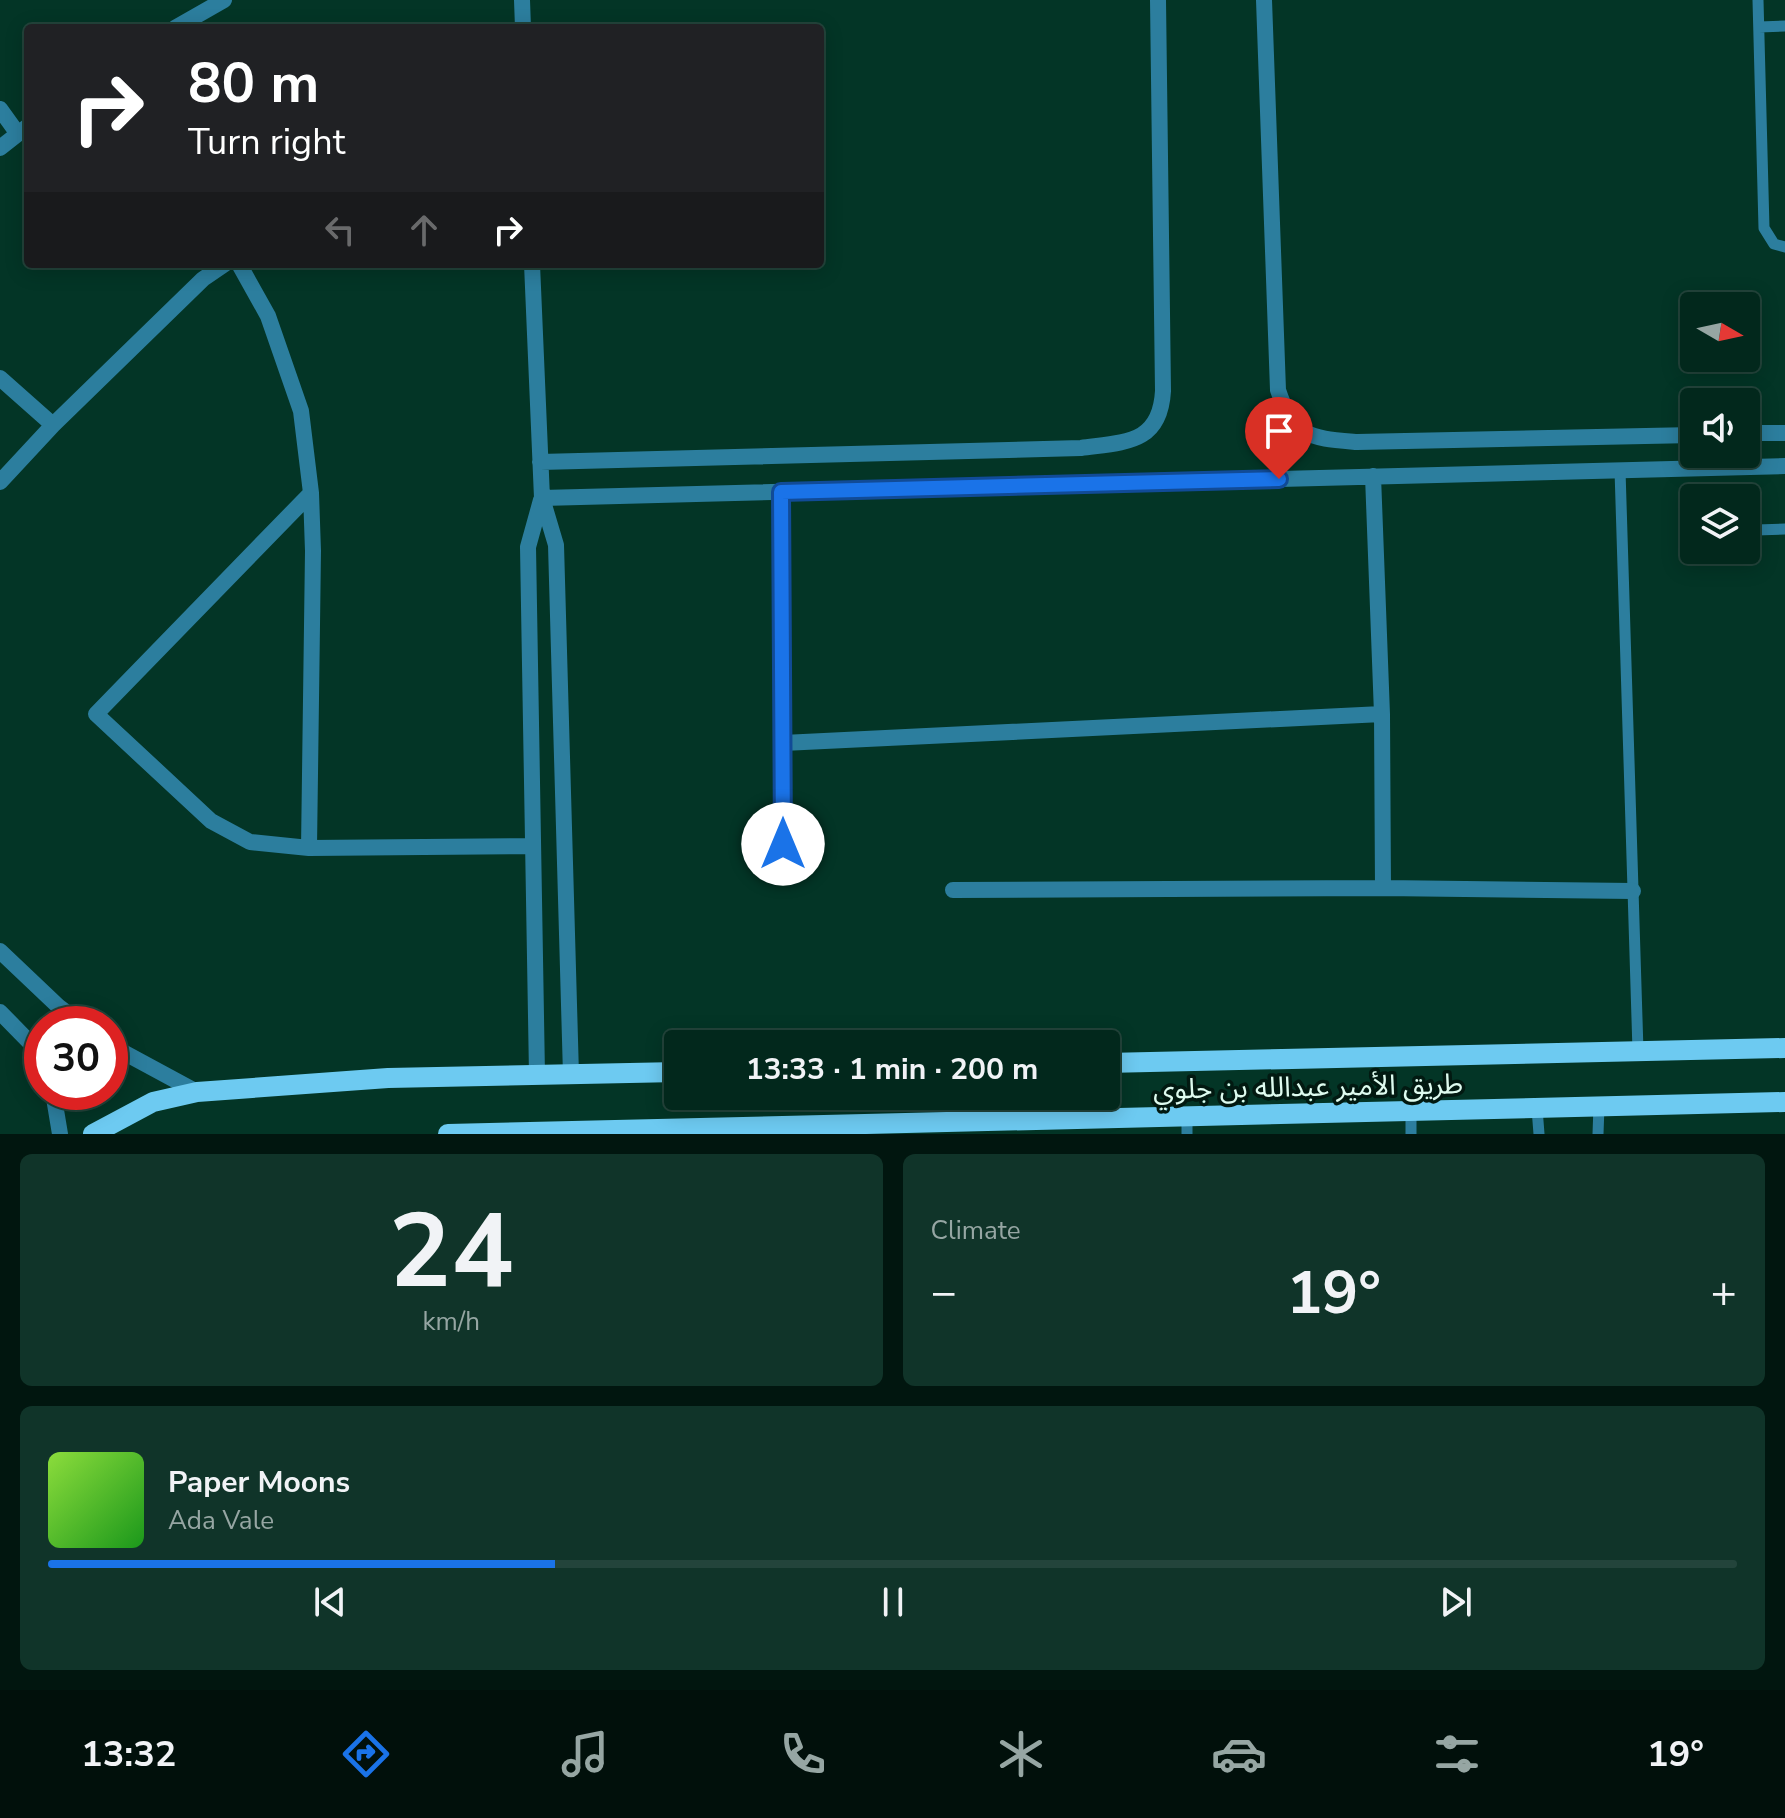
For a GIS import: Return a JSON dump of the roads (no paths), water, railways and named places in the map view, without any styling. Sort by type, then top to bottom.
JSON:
[{"type":"main road","points":[[1120,1063],[1785,1048]]},
{"type":"main road","points":[[93,1134],[153,1102],[197,1092],[388,1078],[664,1072]]},
{"type":"main road","name":"طريق الأمير عبدالله بن جلوي","points":[[448,1134],[1187,1125],[1411,1111],[1785,1102]]},
{"type":"street","points":[[182,24],[224,0]]},
{"type":"street","points":[[522,0],[523,24]]},
{"type":"street","points":[[540,462],[1081,448],[1130,441],[1151,429],[1162,412],[1163,391],[1158,0]]},
{"type":"street","points":[[1264,0],[1278,390],[1286,412],[1299,430],[1324,439],[1357,442],[1680,435]]},
{"type":"street","points":[[0,109],[23,130],[0,148]]},
{"type":"street","points":[[0,482],[53,425],[203,279],[219,268]]},
{"type":"street","points":[[241,268],[268,316],[301,411],[311,493],[309,848]]},
{"type":"street","points":[[532,268],[542,498],[556,545],[571,1075]]},
{"type":"street","points":[[0,378],[53,425]]},
{"type":"street","points":[[1760,433],[1785,433]]},
{"type":"street","points":[[542,498],[1785,466]]},
{"type":"street","points":[[1373,476],[1382,714],[1383,888]]},
{"type":"street","points":[[781,492],[783,844]]},
{"type":"street","points":[[311,493],[96,714],[211,821],[250,842],[309,848],[533,846]]},
{"type":"street","points":[[537,1075],[528,547],[542,498]]},
{"type":"street","points":[[783,743],[1382,714]]},
{"type":"street","points":[[953,890],[1383,888],[1633,891]]},
{"type":"street","points":[[0,951],[58,1006]]},
{"type":"street","points":[[0,1012],[24,1037]]},
{"type":"street","points":[[128,1055],[197,1092]]},
{"type":"street","points":[[56,1110],[60,1134]]},
{"type":"lane","points":[[1758,0],[1764,228],[1774,244],[1785,247]]},
{"type":"lane","points":[[1759,27],[1785,26]]},
{"type":"lane","points":[[1620,470],[1638,1051]]},
{"type":"lane","points":[[1760,530],[1785,529]]},
{"type":"lane","points":[[1598,1134],[1599,1106]]},
{"type":"lane","points":[[1537,1108],[1539,1134]]},
{"type":"lane","points":[[1411,1111],[1411,1134]]}]
